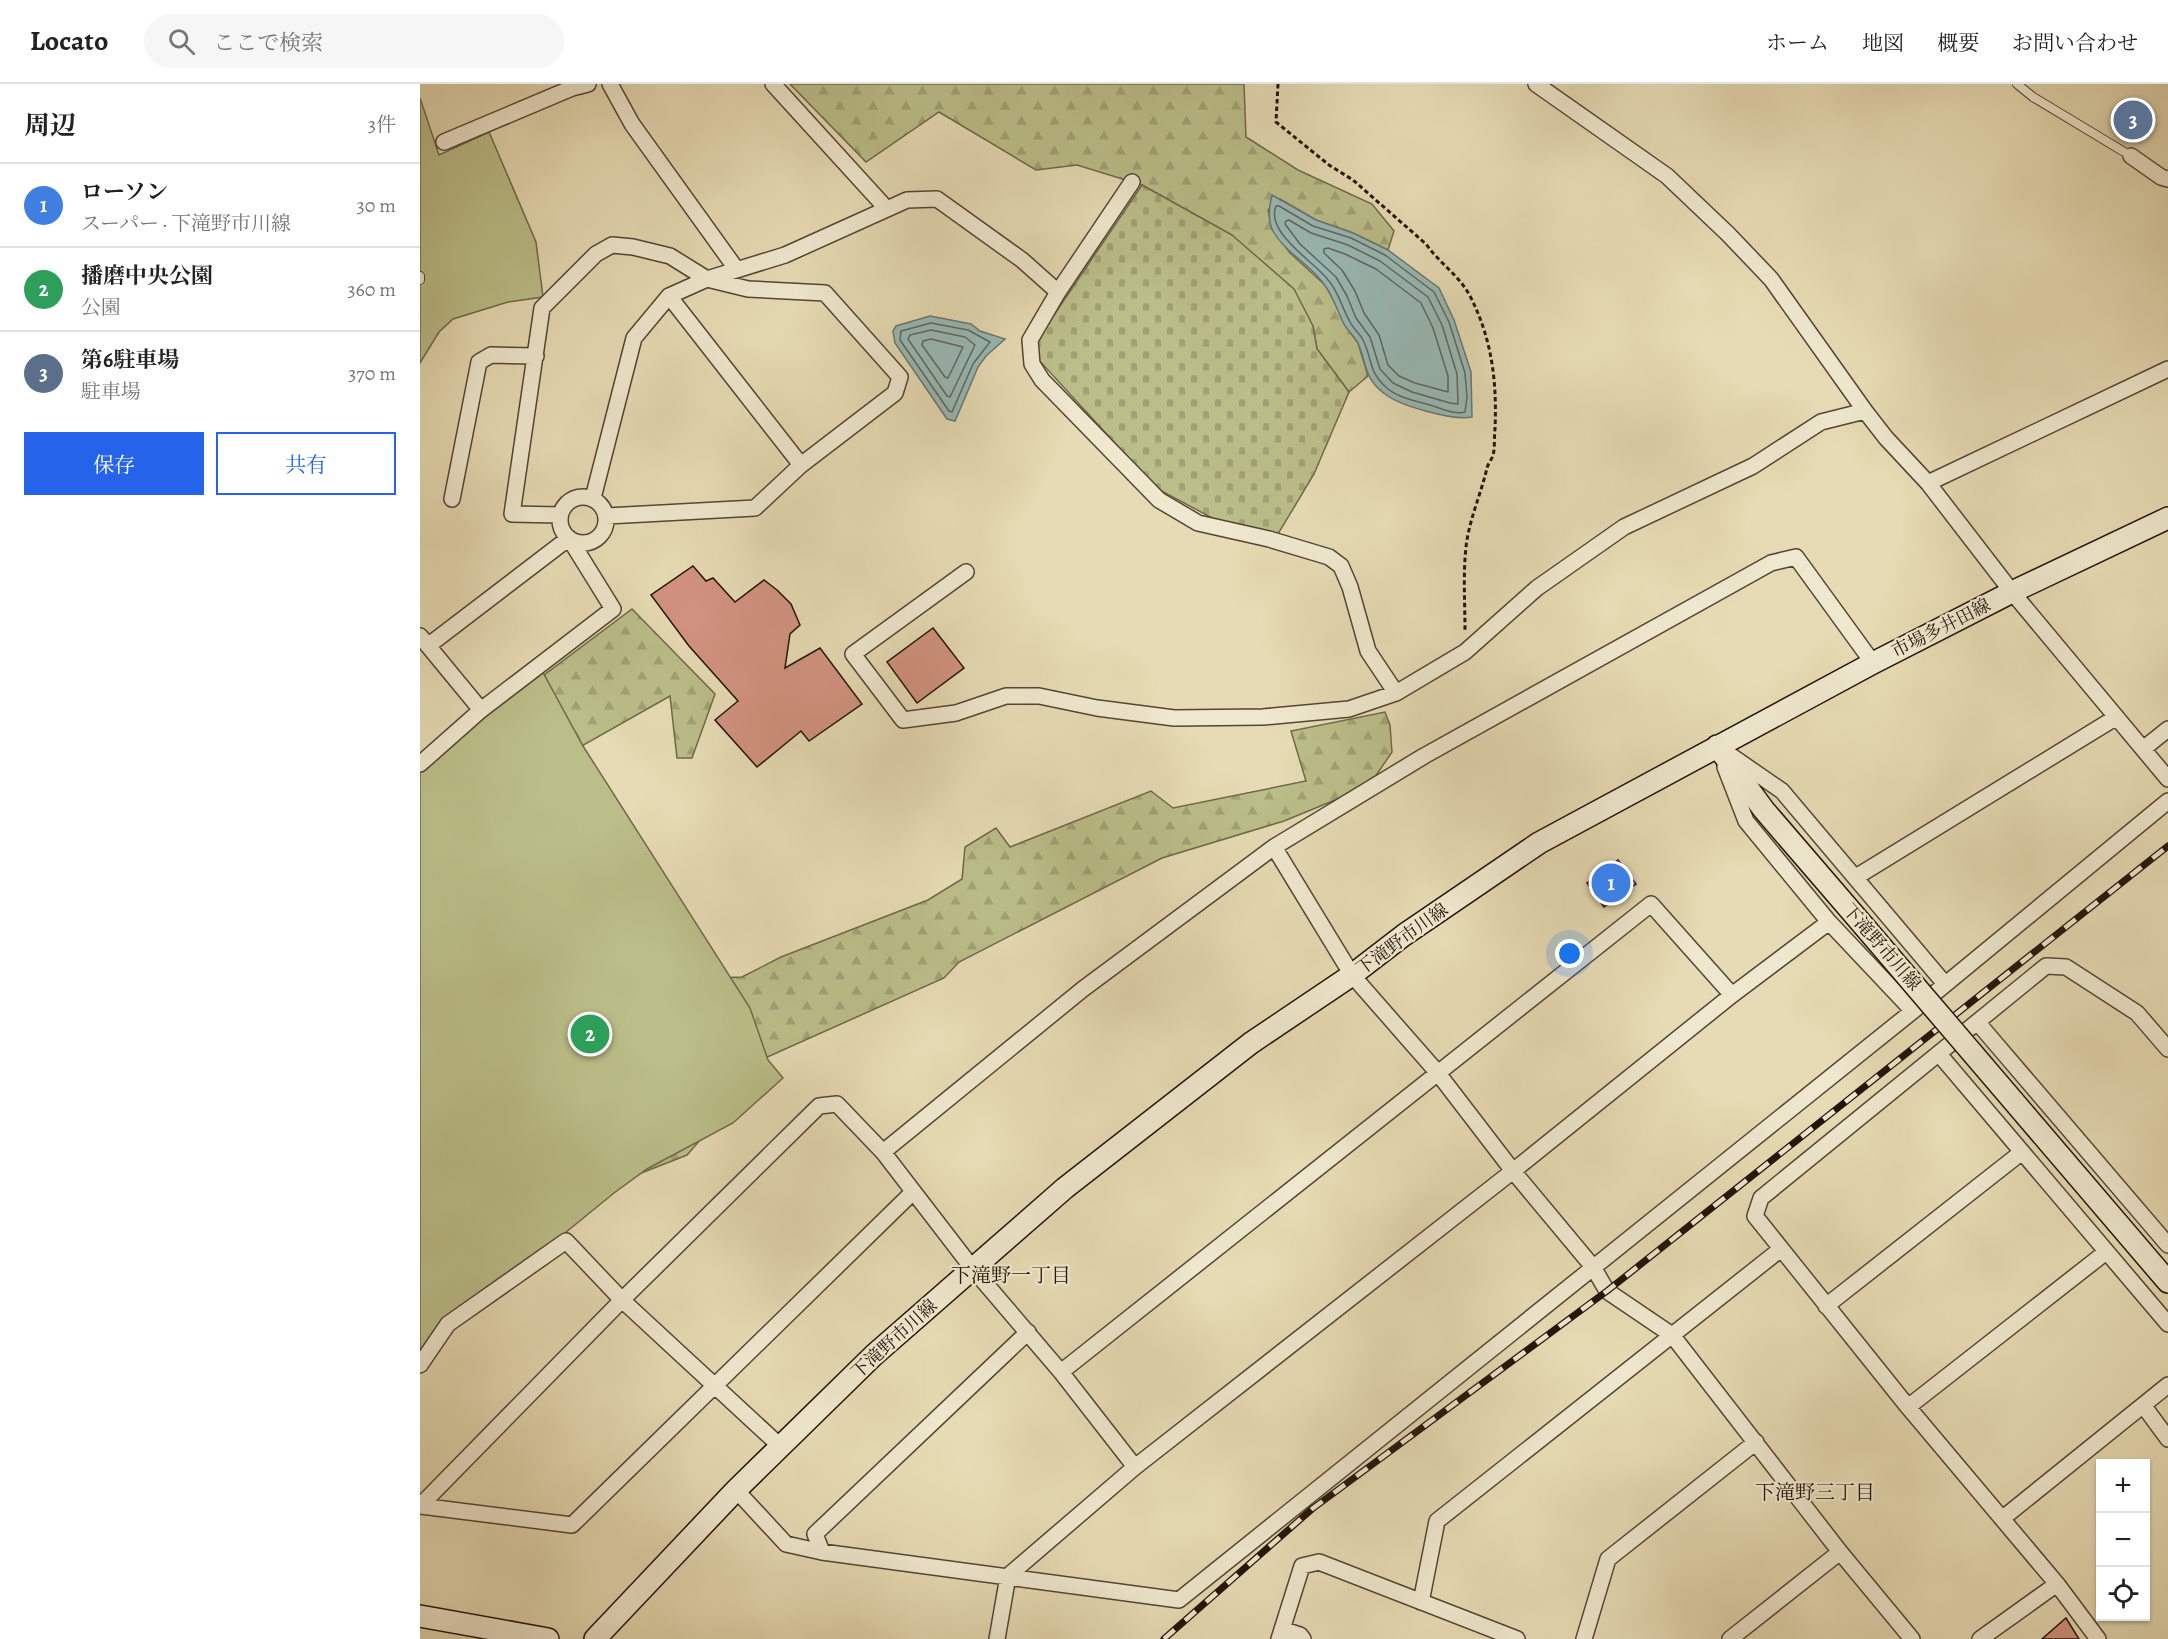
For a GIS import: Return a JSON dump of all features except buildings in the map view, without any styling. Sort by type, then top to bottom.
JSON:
[{"type":"main road","name":"市場多井田線","points":[[1717,746],[2012,592],[2168,518]]},
{"type":"main road","name":"下滝野市川線","points":[[596,1639],[736,1490],[874,1355],[1065,1188],[1251,1043],[1539,843],[1717,746],[1764,810],[2168,1282]]},
{"type":"main road","points":[[420,1616],[548,1639]]},
{"type":"street","points":[[444,142],[572,88],[588,84]]},
{"type":"street","points":[[610,84],[632,124],[737,270]]},
{"type":"street","points":[[773,84],[886,208]]},
{"type":"street","points":[[1536,84],[1667,176],[1771,279],[1886,438],[1928,483],[2012,592],[2168,779]]},
{"type":"street","points":[[2131,156],[2161,177],[2168,179]]},
{"type":"street","points":[[1132,182],[1058,292],[1030,340],[1032,364],[1042,380],[1159,500],[1198,523],[1269,539],[1329,557],[1341,566],[1350,587],[1368,651],[1396,693]]},
{"type":"street","points":[[593,498],[633,338],[669,296],[706,279],[785,255],[907,200],[937,199],[1022,260],[1058,292]]},
{"type":"street","points":[[560,515],[512,514],[542,308],[596,254],[612,245],[633,247],[670,256],[706,279],[748,289],[825,293],[900,377],[895,393],[801,465],[755,508],[607,516]]},
{"type":"street","points":[[669,296],[801,465]]},
{"type":"street","points":[[452,499],[479,362],[491,355],[536,356]]},
{"type":"street","points":[[1928,483],[2168,369]]},
{"type":"street","points":[[966,572],[853,654],[903,720],[956,713],[1006,696],[1039,696],[1097,708],[1174,718],[1252,717],[1349,709],[1396,693],[1465,652],[1537,588],[1624,527],[1753,466],[1821,422],[1865,411]]},
{"type":"street","points":[[420,764],[481,710],[613,609],[561,528],[560,515],[564,505],[573,499],[583,496],[593,498],[602,505],[607,516],[607,525],[596,540],[587,543],[569,538]]},
{"type":"street","points":[[481,710],[424,640],[569,538]]},
{"type":"street","points":[[883,1152],[1083,989],[1274,847],[1424,756],[1771,563],[1796,557],[1873,663]]},
{"type":"street","points":[[1856,878],[2115,718]]},
{"type":"street","points":[[2143,749],[2168,729]]},
{"type":"street","points":[[1717,746],[1782,791],[1945,984]]},
{"type":"street","points":[[1717,746],[1746,821],[1829,922],[1913,1011]]},
{"type":"street","points":[[736,1490],[786,1544],[822,1552],[1179,1600],[1913,1011],[2168,801]]},
{"type":"street","points":[[1274,847],[1352,975],[1437,1072],[1513,1171],[1593,1267],[1607,1291],[1672,1335],[1840,1552],[1912,1639]]},
{"type":"street","points":[[1061,1372],[1651,904],[1732,995]]},
{"type":"street","points":[[997,1639],[1008,1576],[1135,1467],[1513,1171],[1732,995],[1829,922]]},
{"type":"street","points":[[2098,1639],[2056,1584],[1908,1407],[1755,1216],[1761,1198],[2046,966],[2066,967],[2137,1013],[2168,1049]]},
{"type":"street","points":[[1978,1023],[2168,1245]]},
{"type":"street","points":[[1939,1054],[2168,1324]]},
{"type":"street","points":[[420,1506],[622,1300],[819,1106],[837,1104],[883,1152],[973,1269],[1061,1372],[1135,1467]]},
{"type":"street","points":[[1826,1306],[2022,1152]]},
{"type":"street","points":[[420,1506],[572,1525],[914,1192]]},
{"type":"street","points":[[420,1365],[448,1324],[566,1241],[622,1300],[780,1446]]},
{"type":"street","points":[[1421,1602],[1437,1521],[1781,1249]]},
{"type":"street","points":[[1908,1407],[2106,1252]]},
{"type":"street","points":[[822,1552],[815,1534],[1028,1332]]},
{"type":"street","points":[[2002,1518],[2168,1385]]},
{"type":"street","points":[[2143,1406],[2168,1438]]},
{"type":"street","points":[[1584,1639],[1608,1559],[1755,1442]]},
{"type":"street","points":[[1730,1639],[1840,1552]]},
{"type":"street","points":[[1303,1639],[1300,1635],[1280,1634],[1302,1566],[1319,1562],[1517,1639]]},
{"type":"street","points":[[1980,1639],[2056,1584]]},
{"type":"lane","points":[[2017,84],[2032,97],[2131,156]]},
{"type":"path","points":[[1278,84],[1276,122],[1329,165],[1353,180],[1449,268],[1469,294],[1487,335],[1494,371],[1493,455],[1487,467],[1486,480],[1476,502],[1466,547],[1465,652]]},
{"type":"green space","points":[[790,84],[1244,84],[1246,137],[1298,170],[1372,204],[1394,231],[1388,250],[1353,233],[1316,220],[1280,199],[1268,210],[1272,229],[1290,253],[1325,285],[1344,324],[1358,343],[1368,376],[1349,392],[1317,349],[1313,326],[1232,235],[1142,185],[1077,165],[1036,170],[939,112],[866,162]]},
{"type":"green space","points":[[420,98],[439,155],[489,132],[536,242],[543,297],[508,302],[453,319],[439,332],[420,363]]},
{"type":"green space","points":[[1142,185],[1232,235],[1294,289],[1313,326],[1317,349],[1349,392],[1314,474],[1278,534],[1214,519],[1156,488],[1036,357],[1035,343]]},
{"type":"green space","points":[[632,609],[715,694],[692,758],[677,758],[670,696],[488,799],[718,978],[742,977],[781,957],[928,900],[962,879],[965,847],[996,828],[1010,847],[1151,791],[1173,808],[1306,781],[1291,731],[1385,712],[1390,725],[1392,752],[1375,777],[1352,793],[1284,821],[1162,858],[959,962],[944,978],[756,1062],[707,1132],[687,1155],[626,1179],[420,768]]},
{"type":"green space","points":[[540,667],[583,746],[750,1008],[768,1060],[783,1078],[733,1123],[647,1169],[614,1193],[500,1286],[448,1324],[420,1365],[420,764]]},
{"type":"water","points":[[1272,195],[1316,220],[1353,233],[1388,250],[1439,288],[1454,320],[1471,372],[1472,417],[1453,417],[1414,408],[1392,399],[1378,388],[1369,376],[1358,343],[1344,324],[1326,287],[1314,272],[1278,239],[1273,231],[1269,213]]},
{"type":"water","points":[[930,316],[971,324],[980,331],[1005,339],[986,356],[978,367],[955,421],[947,419],[895,343],[893,331],[896,326]]},
{"type":"railway","points":[[1164,1639],[1312,1509],[1607,1291],[2168,846]]},
{"type":"place","name":"第6駐車場","points":[[2133,120]]},
{"type":"place","name":"ローソン","points":[[1611,883]]},
{"type":"place","name":"播磨中央公園","points":[[590,1034]]},
{"type":"district","name":"下滝野一丁目","points":[[1011,1275]]},
{"type":"district","name":"下滝野三丁目","points":[[1815,1492]]}]
